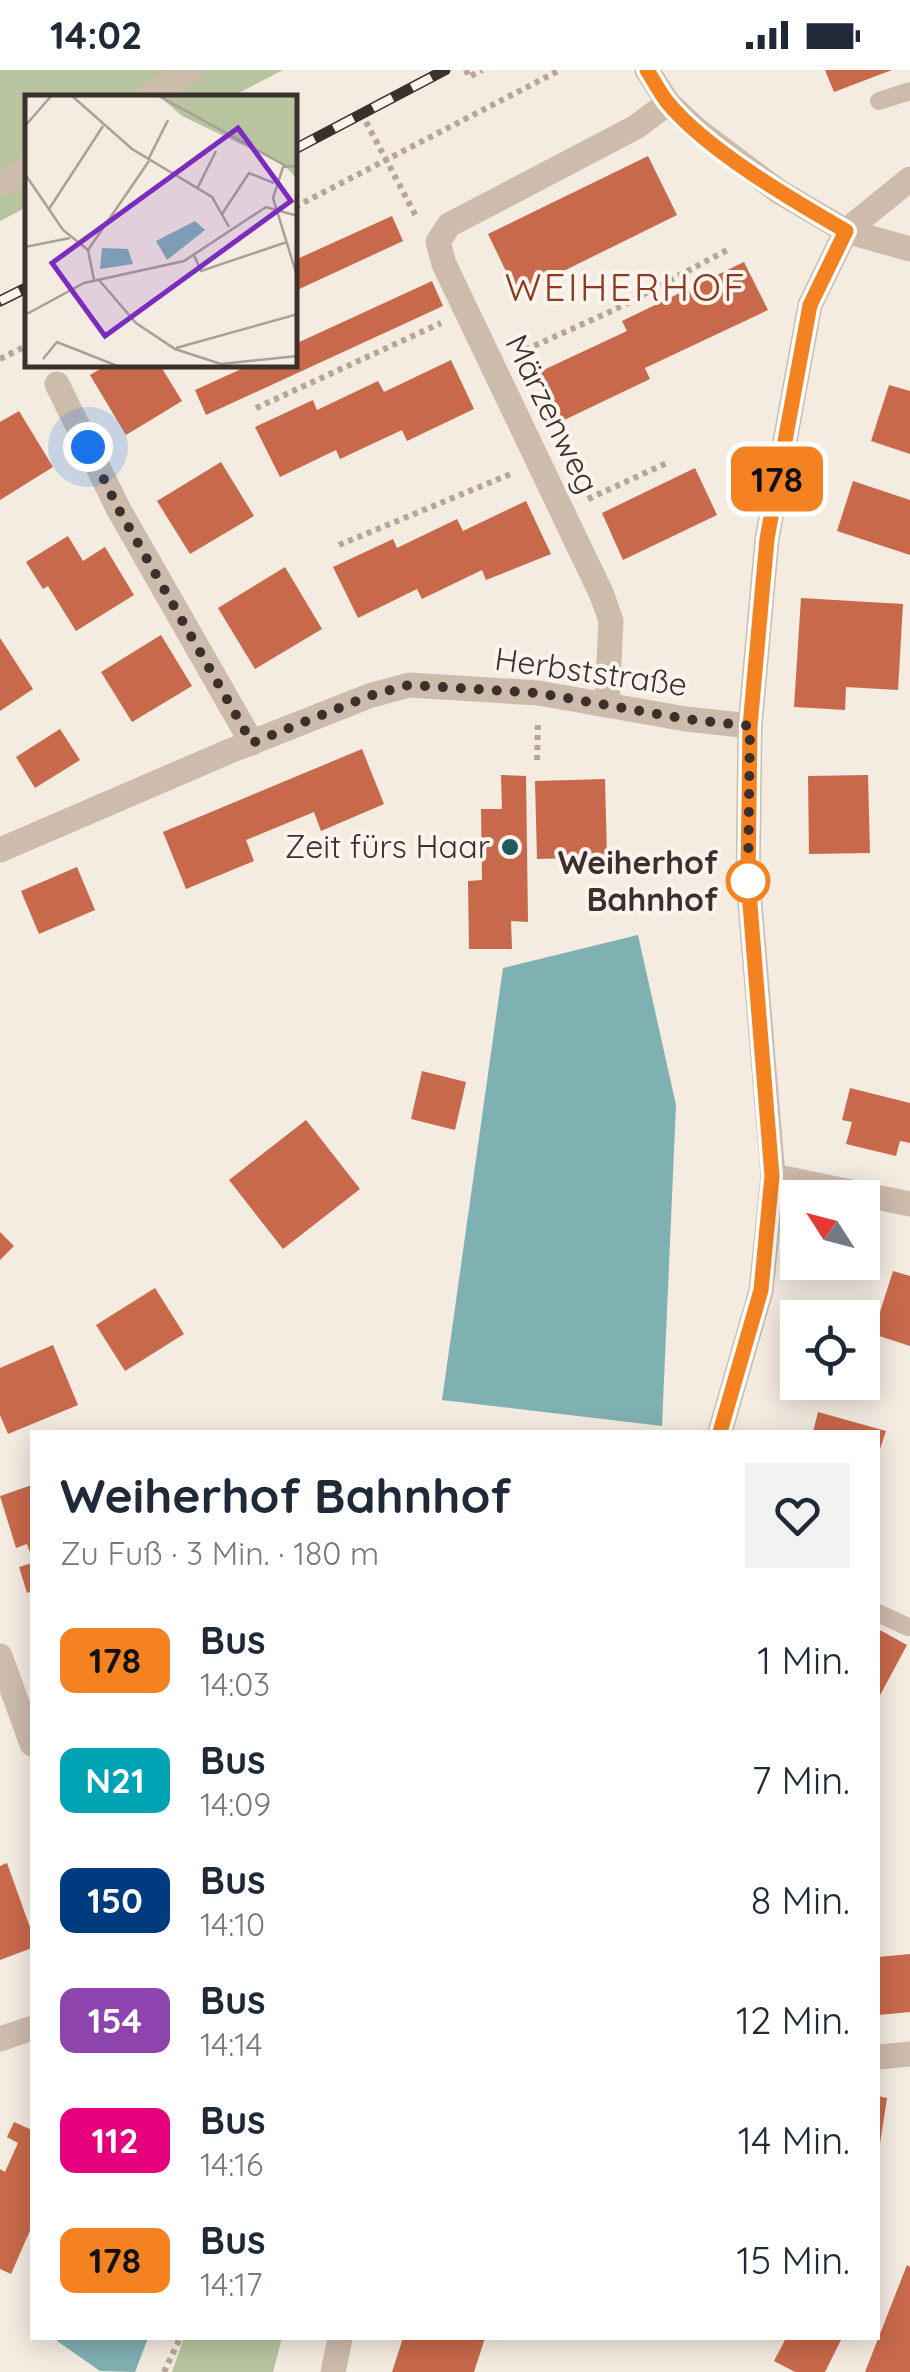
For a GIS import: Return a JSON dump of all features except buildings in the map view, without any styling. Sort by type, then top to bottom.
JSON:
[{"type":"street","points":[[151,95],[192,70]]},
{"type":"street","points":[[647,70],[668,103],[697,130],[778,191],[846,231],[910,249]]},
{"type":"street","points":[[438,242],[449,225],[636,127],[668,103]]},
{"type":"street","points":[[0,184],[25,170]]},
{"type":"street","points":[[721,1430],[761,1290],[772,1176],[748,880],[750,726],[767,539],[810,305],[846,231],[910,178]]},
{"type":"street","name":"Märzenweg","points":[[438,242],[466,312],[602,595],[611,621],[607,706]]},
{"type":"street","points":[[57,384],[119,510],[252,743]]},
{"type":"street","name":"Herbststraße","points":[[0,850],[252,743],[369,696],[409,685],[538,693],[750,726]]},
{"type":"street","points":[[772,1176],[910,1204]]},
{"type":"street","points":[[0,1656],[30,1738]]},
{"type":"street","points":[[0,2039],[30,2029]]},
{"type":"street","points":[[880,2056],[910,2054]]},
{"type":"street","points":[[333,2372],[340,2340]]},
{"type":"lane","points":[[879,102],[910,91]]},
{"type":"lane","points":[[880,1614],[908,1627]]},
{"type":"path","points":[[466,70],[470,77],[482,70]]},
{"type":"path","points":[[298,206],[560,70]]},
{"type":"path","points":[[366,122],[420,222],[438,242]]},
{"type":"path","points":[[492,365],[614,310],[731,248]]},
{"type":"path","points":[[256,408],[466,312]]},
{"type":"path","points":[[0,360],[25,347]]},
{"type":"path","points":[[339,545],[539,462]]},
{"type":"path","points":[[562,511],[668,462]]},
{"type":"path","points":[[164,2372],[179,2340]]},
{"type":"green space","points":[[0,70],[283,70],[235,95],[25,95],[25,208],[0,221]]},
{"type":"green space","points":[[183,2340],[281,2340],[273,2372],[172,2372]]},
{"type":"water","points":[[638,935],[676,1105],[662,1426],[442,1400],[503,968]]},
{"type":"water","points":[[147,2340],[135,2372],[100,2371],[57,2341]]},
{"type":"railway","points":[[298,147],[445,70]]},
{"type":"railway","points":[[0,301],[25,288]]},
{"type":"bus line","name":"178","points":[[647,70],[668,103],[697,130],[778,191],[846,231],[810,305],[767,539],[750,726],[748,880],[772,1176],[761,1290],[721,1430]]},
{"type":"place","name":"Zeit fürs Haar","points":[[510,847]]},
{"type":"place","name":"Weiherhof Bahnhof","points":[[748,881]]},
{"type":"district","name":"WEIHERHOF","points":[[626,288]]},
{"type":"route","points":[[88,447],[119,510],[252,743],[369,696],[409,685],[538,693],[750,726],[748,881]]}]
